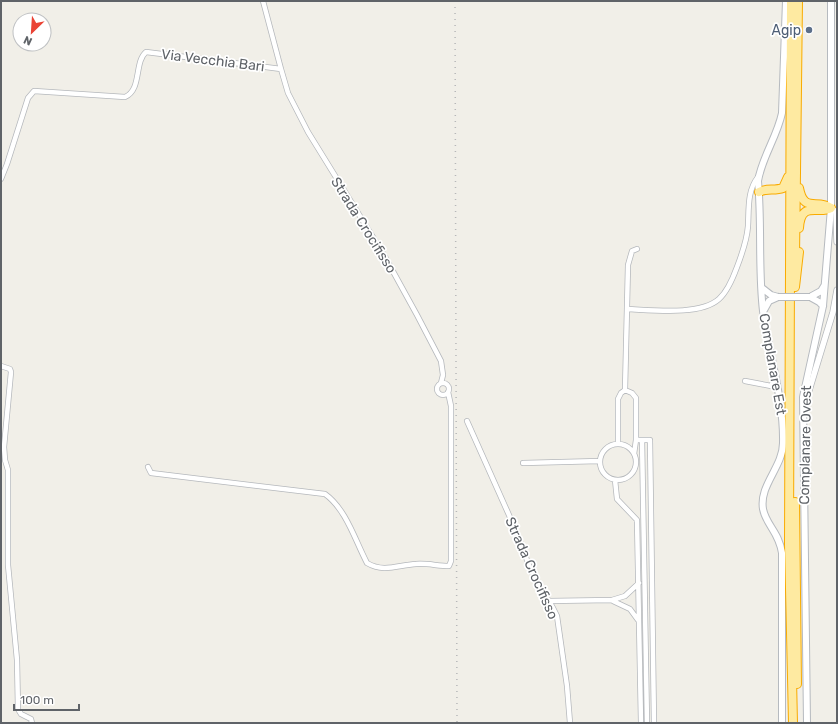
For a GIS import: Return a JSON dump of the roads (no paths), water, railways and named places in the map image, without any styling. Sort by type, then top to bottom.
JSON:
[{"type":"highway","points":[[791,1],[795,287],[798,723]]},
{"type":"highway","points":[[793,723],[789,544],[789,199],[793,171],[798,1]]},
{"type":"highway","points":[[759,192],[762,190],[776,190],[783,188],[793,171]]},
{"type":"highway","points":[[793,171],[800,195],[806,202],[811,205],[824,204],[831,208]]},
{"type":"highway","points":[[759,192],[765,195],[776,193],[789,199]]},
{"type":"highway","points":[[795,287],[798,262],[799,225],[802,216],[812,209],[827,210],[831,208]]},
{"type":"main road","name":"Complanare Est","points":[[782,723],[782,552],[780,540],[765,516],[762,503],[768,485],[780,461],[784,445],[782,424],[763,312],[758,177],[779,128],[782,113],[786,1]]},
{"type":"main road","name":"Complanare Ovest","points":[[807,723],[803,397],[822,306],[831,208],[831,1]]},
{"type":"main road","points":[[762,288],[771,295],[778,297],[810,297],[821,291],[825,285]]},
{"type":"main road","points":[[763,312],[769,300],[778,297]]},
{"type":"main road","points":[[810,297],[819,302],[822,306]]},
{"type":"street","name":"Via Vecchia Bari","points":[[1,179],[8,164],[28,98],[34,91],[125,97],[131,93],[141,59],[146,52],[280,69],[263,1]]},
{"type":"street","name":"Strada Crocifisso","points":[[280,69],[288,93],[308,132],[384,255],[417,315],[442,366],[443,375],[441,383]]},
{"type":"street","points":[[627,309],[696,309],[708,306],[719,299],[734,277],[741,258],[747,233],[750,192],[753,183],[758,177]]},
{"type":"street","points":[[831,208],[836,212],[837,242]]},
{"type":"street","points":[[618,444],[618,399],[621,393],[625,390],[629,256],[632,251],[637,249]]},
{"type":"street","points":[[803,409],[835,314],[837,290]]},
{"type":"street","points":[[1,366],[10,369],[11,372],[4,448],[8,470],[8,565],[17,653],[18,709],[22,714],[31,719],[32,723]]},
{"type":"street","points":[[148,467],[151,473],[325,494],[334,500],[340,509],[367,563],[373,567],[384,569],[416,564],[449,566],[451,561],[451,406],[448,392],[450,389],[442,366]]},
{"type":"street","points":[[745,381],[771,386],[775,380]]},
{"type":"street","points":[[447,383],[441,383],[437,387],[438,392],[451,406]]},
{"type":"street","points":[[625,390],[632,393],[636,398],[636,440],[634,454],[636,465],[631,475],[621,480],[610,479],[602,472],[600,461],[604,451],[613,445],[618,444],[627,447],[634,454]]},
{"type":"street","points":[[441,395],[448,392]]},
{"type":"street","name":"Strada Crocifisso","points":[[467,420],[517,533],[525,558],[557,616],[567,686],[570,723]]},
{"type":"street","points":[[636,440],[650,440],[654,723]]},
{"type":"street","points":[[642,440],[647,723]]},
{"type":"street","points":[[523,463],[600,461]]},
{"type":"street","points":[[615,480],[617,499],[637,520],[641,723]]},
{"type":"street","points":[[549,601],[612,600],[625,596],[639,582]]},
{"type":"street","points":[[612,600],[630,609],[639,621]]},
{"type":"railway","points":[[455,1],[457,723]]},
{"type":"place","name":"Agip","points":[[809,30]]}]
